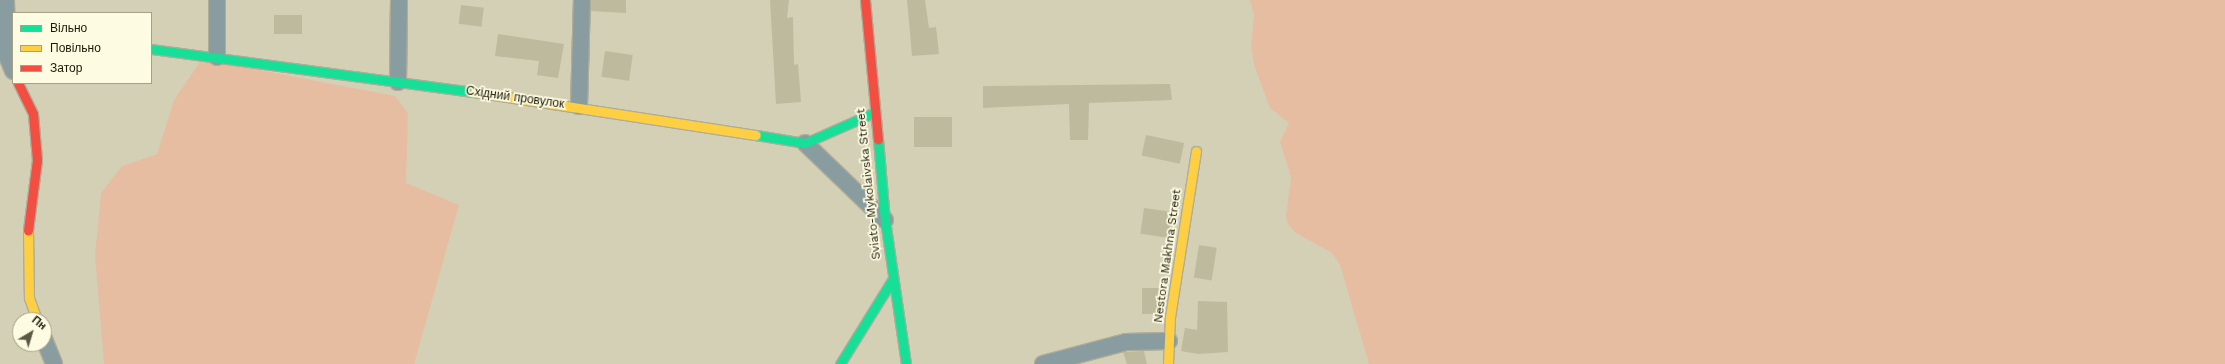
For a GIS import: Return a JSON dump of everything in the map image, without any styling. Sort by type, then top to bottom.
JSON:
[{"type":"street","points":[[6,0],[7,56],[12,68]]},
{"type":"street","points":[[216,0],[217,57]]},
{"type":"street","points":[[398,82],[399,0]]},
{"type":"street","points":[[579,106],[582,0]]},
{"type":"street","name":"Sviato-Mykolaivska Street","points":[[865,0],[873,113],[885,220],[892,280],[906,364]]},
{"type":"street","name":"Східний провулок","points":[[152,49],[579,106],[805,144]]},
{"type":"street","points":[[18,84],[33,114],[36,160],[28,211],[27,259],[29,298],[34,312]]},
{"type":"street","points":[[873,113],[805,144],[885,220]]},
{"type":"street","name":"Nestora Makhna Street","points":[[1168,364],[1170,317],[1196,151]]},
{"type":"street","points":[[840,364],[892,280]]},
{"type":"street","points":[[1043,364],[1126,342],[1169,341]]},
{"type":"street","points":[[49,352],[54,364]]},
{"type":"shaded area","points":[[1250,0],[2225,0],[2225,364],[1369,364],[1340,265],[1332,253],[1296,233],[1288,224],[1286,217],[1291,177],[1280,142],[1289,123],[1270,108],[1254,65],[1251,45],[1254,15]]},
{"type":"shaded area","points":[[202,59],[395,96],[408,113],[406,183],[459,205],[414,364],[104,364],[95,255],[101,193],[122,166],[157,154],[174,100]]},
{"type":"building","points":[[591,0],[626,0],[626,13],[591,11]]},
{"type":"building","points":[[770,0],[789,0],[787,18],[793,17],[794,65],[798,64],[801,102],[776,104]]},
{"type":"building","points":[[907,0],[925,0],[929,28],[936,27],[939,54],[912,56]]},
{"type":"building","points":[[461,5],[484,8],[482,27],[459,24]]},
{"type":"building","points":[[274,15],[302,15],[302,34],[274,34]]},
{"type":"building","points":[[498,34],[564,44],[558,78],[537,75],[539,61],[495,56]]},
{"type":"building","points":[[605,51],[633,55],[629,81],[601,77]]},
{"type":"building","points":[[1170,84],[1172,100],[1089,103],[1088,140],[1070,140],[1069,104],[983,108],[983,86]]},
{"type":"building","points":[[914,117],[952,117],[952,147],[914,147]]},
{"type":"building","points":[[1146,135],[1184,143],[1180,164],[1142,156]]},
{"type":"building","points":[[1144,208],[1172,212],[1168,238],[1140,234]]},
{"type":"building","points":[[1199,245],[1217,248],[1212,280],[1194,278]]},
{"type":"building","points":[[1142,288],[1162,288],[1158,314],[1142,314]]},
{"type":"building","points":[[1198,301],[1227,302],[1228,352],[1198,354],[1181,351],[1185,328],[1197,330]]},
{"type":"building","points":[[1144,351],[1147,364],[1127,364],[1123,352]]},
{"type":"traffic: fast","points":[[152,49],[474,92]]},
{"type":"traffic: fast","points":[[756,135],[805,143],[873,113]]},
{"type":"traffic: fast","points":[[878,139],[885,220],[906,364]]},
{"type":"traffic: fast","points":[[840,364],[892,280]]},
{"type":"traffic: slow","points":[[474,92],[756,135]]},
{"type":"traffic: slow","points":[[1168,364],[1170,317],[1196,151]]},
{"type":"traffic: slow","points":[[28,230],[29,298],[34,312]]},
{"type":"traffic: jam","points":[[865,0],[878,139]]},
{"type":"traffic: jam","points":[[18,84],[33,114],[37,160],[28,230]]}]
